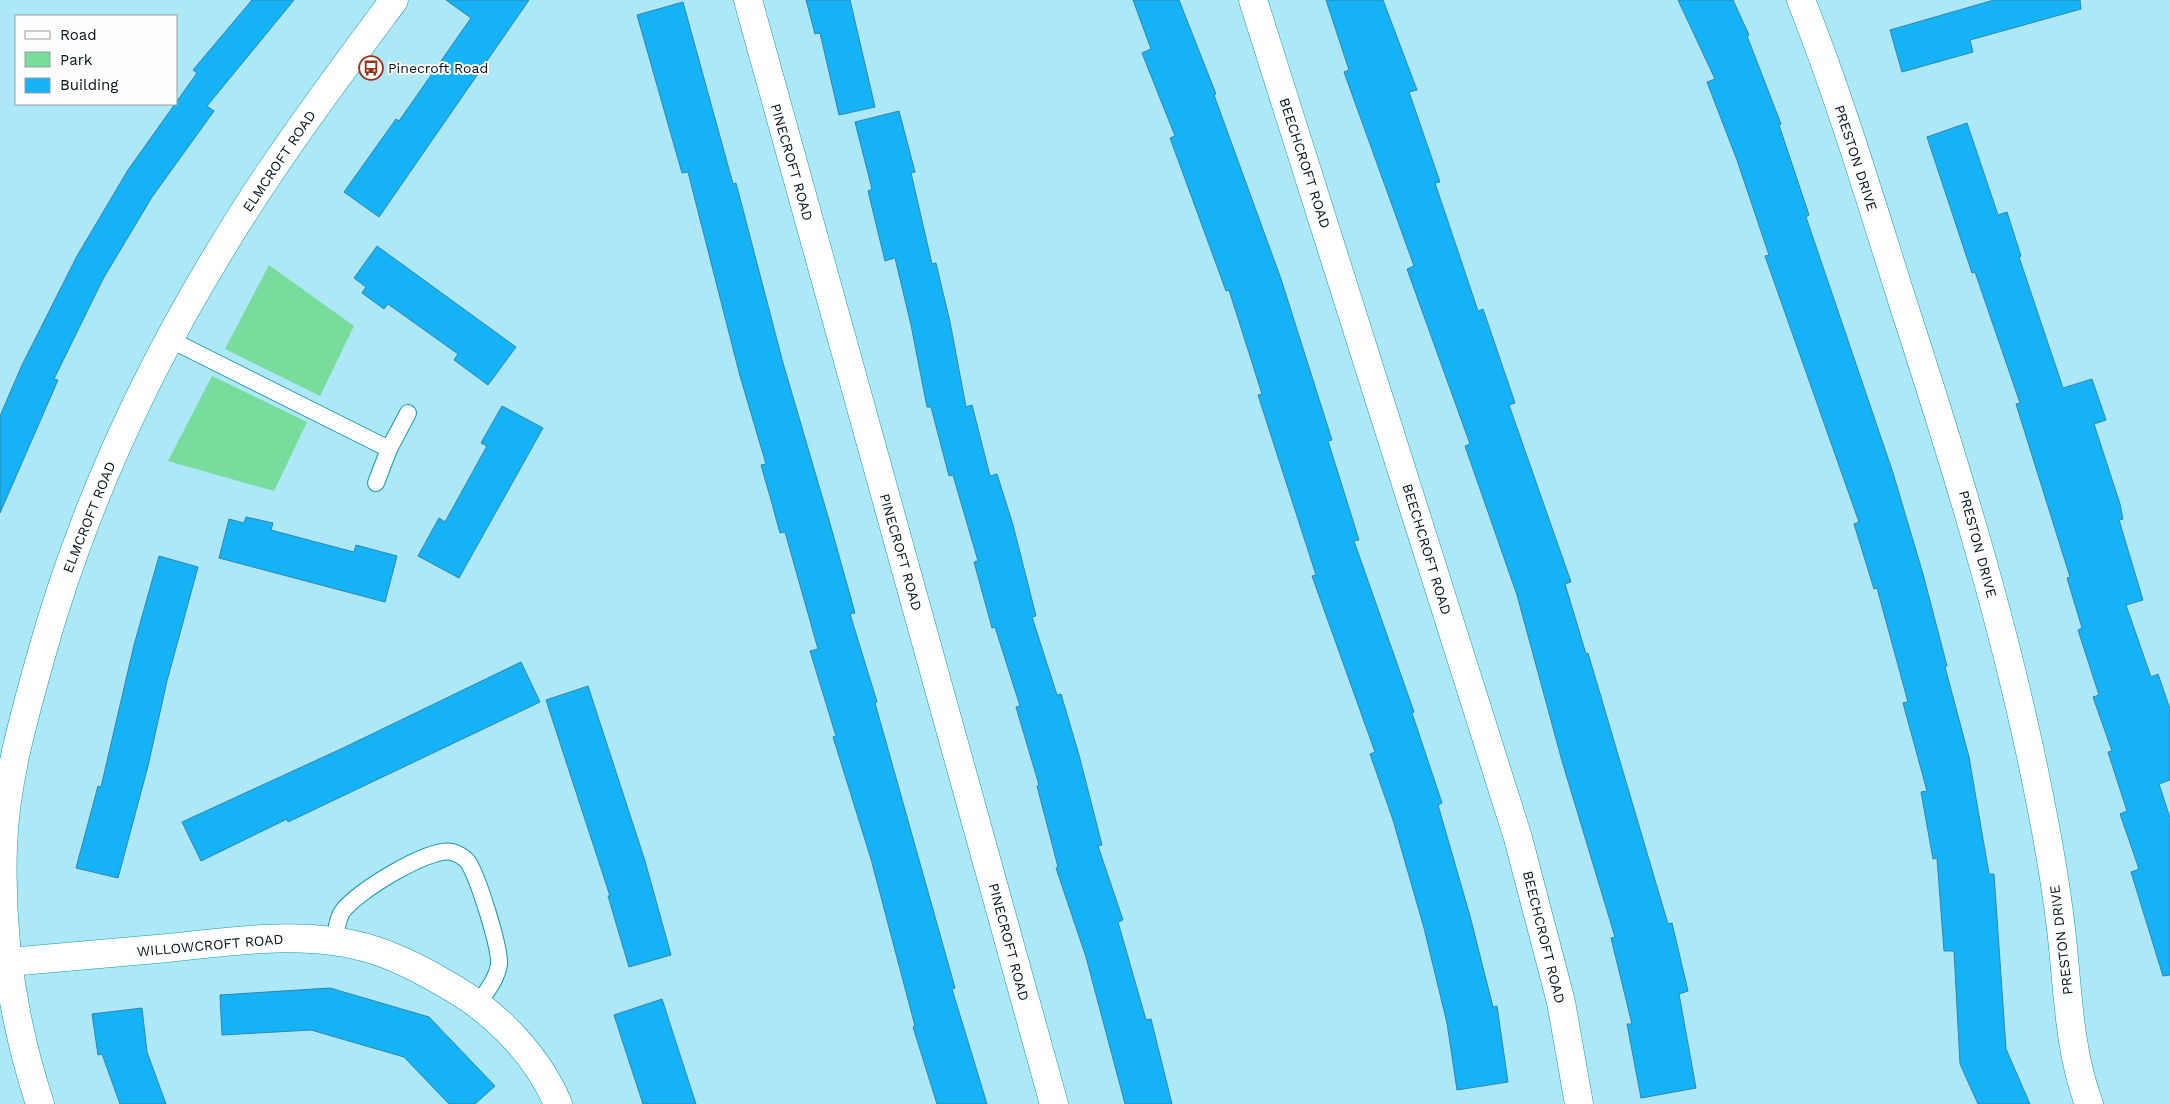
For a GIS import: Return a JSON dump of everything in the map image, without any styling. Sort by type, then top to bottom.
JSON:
[{"type":"street","name":"ELMCROFT ROAD","points":[[40,1104],[24,1051],[9,962],[4,904],[3,846],[8,794],[18,738],[71,556],[119,441],[169,339],[221,247],[273,167],[394,0]]},
{"type":"street","name":"PINECROFT ROAD","points":[[748,0],[1054,1104]]},
{"type":"street","name":"BEECHCROFT ROAD","points":[[1252,0],[1518,838],[1561,1002],[1579,1104]]},
{"type":"street","name":"PRESTON DRIVE","points":[[1801,0],[1871,200],[1961,481],[1986,569],[2020,706],[2046,832],[2057,900],[2074,1047],[2079,1073],[2089,1104]]},
{"type":"street","name":"WILLOWCROFT ROAD","points":[[9,962],[234,941],[290,938],[335,942],[373,950],[408,962],[478,1004],[501,1024],[527,1053],[558,1104]]},
{"type":"lane","points":[[169,339],[389,449]]},
{"type":"lane","points":[[376,483],[389,449],[408,413]]},
{"type":"lane","points":[[335,942],[341,913],[356,895],[367,887],[441,852],[458,854],[469,864],[494,932],[498,950],[499,964],[496,975],[478,1004]]},
{"type":"green space","points":[[269,265],[354,326],[320,396],[225,349]]},
{"type":"green space","points":[[212,376],[307,422],[274,491],[168,461]]},
{"type":"building","points":[[252,0],[294,0],[207,106],[214,111],[152,197],[103,279],[54,379],[58,380],[0,513],[0,416],[22,365],[77,256],[128,170],[174,105],[178,105],[178,100],[197,73],[193,70]]},
{"type":"building","points":[[446,0],[529,0],[379,217],[344,192],[396,119],[399,121],[471,18]]},
{"type":"building","points":[[806,0],[850,0],[875,107],[839,115],[820,33],[815,34]]},
{"type":"building","points":[[1133,0],[1179,0],[1216,94],[1214,95],[1281,279],[1332,440],[1328,441],[1359,540],[1354,541],[1414,712],[1412,713],[1442,803],[1438,805],[1470,916],[1493,1007],[1497,1006],[1508,1082],[1457,1090],[1447,1023],[1424,928],[1393,820],[1370,754],[1375,752],[1312,576],[1316,575],[1258,395],[1262,394],[1229,290],[1226,291],[1170,138],[1175,136],[1142,53],[1151,49]]},
{"type":"building","points":[[1326,0],[1383,0],[1417,90],[1409,92],[1440,182],[1435,183],[1478,311],[1483,309],[1515,403],[1509,405],[1571,582],[1565,584],[1586,654],[1588,653],[1668,924],[1672,923],[1688,991],[1679,994],[1696,1088],[1641,1098],[1627,1024],[1632,1024],[1611,938],[1615,937],[1562,761],[1517,595],[1465,446],[1470,444],[1407,269],[1414,266],[1344,72],[1349,70]]},
{"type":"building","points":[[1678,0],[1733,0],[1749,35],[1747,36],[1781,124],[1779,125],[1809,215],[1806,217],[1893,473],[1923,574],[1969,757],[1989,874],[1994,874],[2006,1049],[2030,1104],[1978,1104],[1960,1064],[1954,951],[1944,951],[1937,858],[1933,859],[1921,792],[1927,791],[1903,703],[1908,702],[1877,588],[1874,589],[1854,524],[1859,522],[1765,256],[1769,255],[1737,160],[1707,82],[1715,79]]},
{"type":"building","points":[[1994,0],[2080,0],[2081,9],[1970,40],[1973,52],[1902,72],[1890,30]]},
{"type":"building","points":[[683,2],[733,184],[736,183],[783,363],[855,613],[850,614],[877,702],[875,703],[955,988],[952,989],[987,1104],[937,1104],[913,1027],[915,1026],[871,859],[833,737],[836,736],[810,651],[818,649],[785,532],[780,533],[761,465],[766,464],[740,376],[688,172],[682,173],[637,15]]},
{"type":"building","points":[[899,111],[915,172],[911,173],[932,264],[936,263],[950,322],[966,407],[972,405],[990,476],[997,474],[1013,525],[1036,616],[1032,617],[1057,695],[1061,694],[1079,755],[1102,845],[1098,846],[1123,920],[1118,922],[1146,1020],[1151,1019],[1172,1104],[1125,1104],[1086,957],[1056,868],[1058,867],[1037,786],[1039,785],[1016,707],[1020,706],[995,627],[992,628],[974,562],[978,561],[953,475],[949,476],[931,407],[927,407],[911,325],[895,258],[885,261],[868,191],[872,189],[855,122]]},
{"type":"building","points":[[1967,123],[1998,215],[2007,212],[2021,256],[2019,257],[2063,388],[2092,379],[2106,420],[2094,424],[2120,504],[2123,519],[2119,520],[2143,600],[2126,605],[2151,677],[2158,674],[2170,709],[2170,780],[2159,784],[2170,818],[2170,975],[2163,976],[2131,872],[2139,869],[2120,814],[2127,811],[2108,752],[2112,751],[2093,697],[2099,695],[2078,630],[2082,628],[2067,578],[2070,577],[2016,404],[2020,403],[1975,272],[1972,273],[1927,137]]},
{"type":"building","points":[[377,246],[516,347],[488,385],[454,360],[458,354],[388,304],[384,309],[362,293],[366,287],[354,278]]},
{"type":"building","points":[[502,406],[543,428],[459,578],[418,556],[439,518],[445,522],[487,446],[481,443]]},
{"type":"building","points":[[246,517],[273,523],[271,530],[354,552],[356,545],[397,556],[385,602],[219,558],[229,519],[244,523]]},
{"type":"building","points":[[159,556],[198,567],[167,681],[148,766],[118,878],[76,868],[98,786],[101,787],[134,645]]},
{"type":"building","points":[[521,662],[540,702],[288,822],[287,819],[201,861],[182,822],[343,748]]},
{"type":"building","points":[[588,686],[645,861],[671,955],[629,967],[608,896],[610,896],[546,700]]},
{"type":"building","points":[[330,988],[429,1017],[495,1086],[475,1104],[449,1104],[404,1057],[311,1030],[222,1035],[220,995]]},
{"type":"building","points":[[662,999],[696,1104],[643,1104],[625,1049],[614,1015]]},
{"type":"building","points":[[142,1008],[147,1052],[166,1104],[120,1104],[102,1054],[98,1055],[92,1014]]},
{"type":"place","name":"Pinecroft Road","points":[[371,68]]}]
